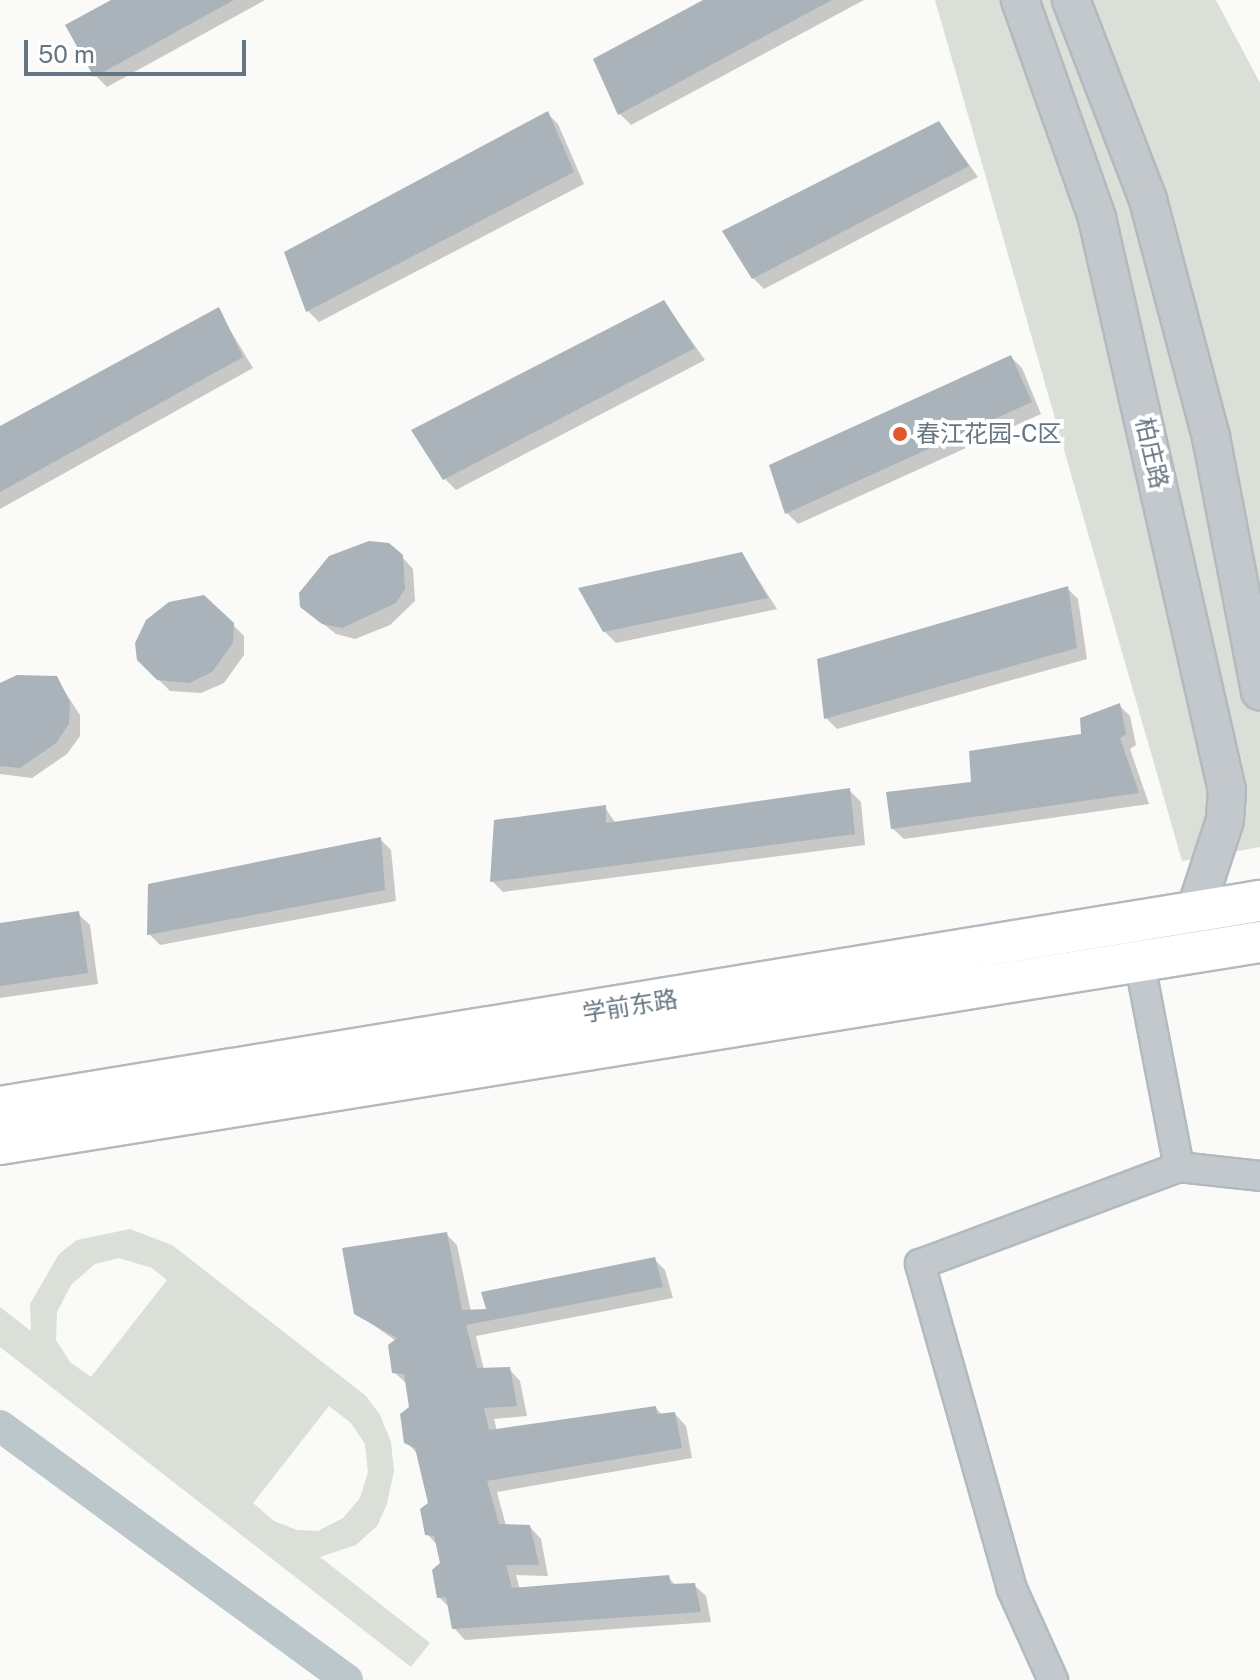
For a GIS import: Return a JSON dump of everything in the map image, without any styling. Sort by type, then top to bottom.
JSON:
[{"type":"main road","name":"学前东路","points":[[0,1144],[1136,943],[1195,912],[1260,901]]},
{"type":"main road","name":"学前东路","points":[[0,1107],[1136,943],[1260,942]]},
{"type":"street","name":"柏庄路","points":[[1020,0],[1097,218],[1227,790],[1225,820],[1195,912]]},
{"type":"street","points":[[1071,0],[1148,200],[1211,437],[1260,691]]},
{"type":"street","points":[[1136,943],[1179,1167]]},
{"type":"street","points":[[1053,1680],[1012,1589],[920,1264],[1179,1167],[1260,1176]]},
{"type":"shaded area","points":[[935,0],[1216,0],[1260,83],[1260,847],[1182,861]]},
{"type":"shaded area","points":[[130,1229],[172,1245],[366,1396],[380,1415],[391,1442],[394,1471],[387,1504],[377,1526],[356,1545],[320,1557],[430,1643],[411,1667],[0,1347],[0,1307],[31,1331],[30,1304],[59,1254],[77,1240]],"holes":[[[119,1258],[152,1268],[167,1280],[91,1377],[70,1362],[56,1340],[57,1312],[71,1285],[95,1264]],[[329,1406],[351,1423],[365,1444],[368,1472],[360,1498],[343,1518],[318,1531],[297,1530],[274,1521],[253,1503]]]},
{"type":"building","points":[[111,0],[234,0],[94,77],[65,25]]},
{"type":"building","points":[[703,0],[832,0],[618,115],[593,59]]},
{"type":"building","points":[[548,111],[574,172],[306,312],[284,252]]},
{"type":"building","points":[[939,121],[969,166],[752,279],[722,231]]},
{"type":"building","points":[[664,300],[695,348],[443,480],[411,430]]},
{"type":"building","points":[[219,307],[243,357],[0,492],[0,426]]},
{"type":"building","name":"春江花园-C区","points":[[1011,355],[1032,402],[785,514],[769,465]]},
{"type":"building","points":[[369,541],[389,543],[403,555],[405,589],[396,603],[342,628],[322,624],[300,607],[299,593],[329,556]]},
{"type":"building","points":[[742,552],[768,598],[603,632],[578,588]]},
{"type":"building","points":[[1068,586],[1077,648],[824,719],[817,659]]},
{"type":"building","points":[[204,595],[234,623],[233,643],[212,672],[189,683],[157,680],[137,660],[135,643],[146,620],[169,602]]},
{"type":"building","points":[[17,675],[57,676],[70,702],[69,724],[56,743],[20,768],[0,766],[0,683]]},
{"type":"building","points":[[1120,703],[1126,734],[1120,738],[1139,793],[891,829],[886,792],[971,782],[969,751],[1081,734],[1080,718]]},
{"type":"building","points":[[850,788],[855,834],[490,882],[494,820],[606,805],[606,823]]},
{"type":"building","points":[[381,837],[385,890],[147,935],[148,884]]},
{"type":"building","points":[[79,911],[88,973],[0,986],[0,923]]},
{"type":"building","points":[[447,1232],[462,1310],[486,1309],[481,1292],[655,1257],[663,1287],[466,1325],[477,1368],[510,1367],[517,1406],[484,1408],[489,1430],[656,1406],[657,1414],[675,1412],[682,1448],[487,1481],[499,1524],[530,1525],[539,1565],[506,1565],[512,1588],[669,1575],[671,1584],[695,1583],[701,1612],[452,1629],[446,1597],[437,1598],[432,1570],[440,1563],[434,1536],[425,1535],[420,1509],[428,1503],[415,1448],[404,1443],[400,1414],[409,1407],[404,1374],[392,1373],[388,1345],[397,1338],[354,1314],[342,1248]]},
{"type":"waterway","points":[[0,1426],[347,1680]]},
{"type":"place","name":"春江花园-C区","points":[[900,434]]}]
